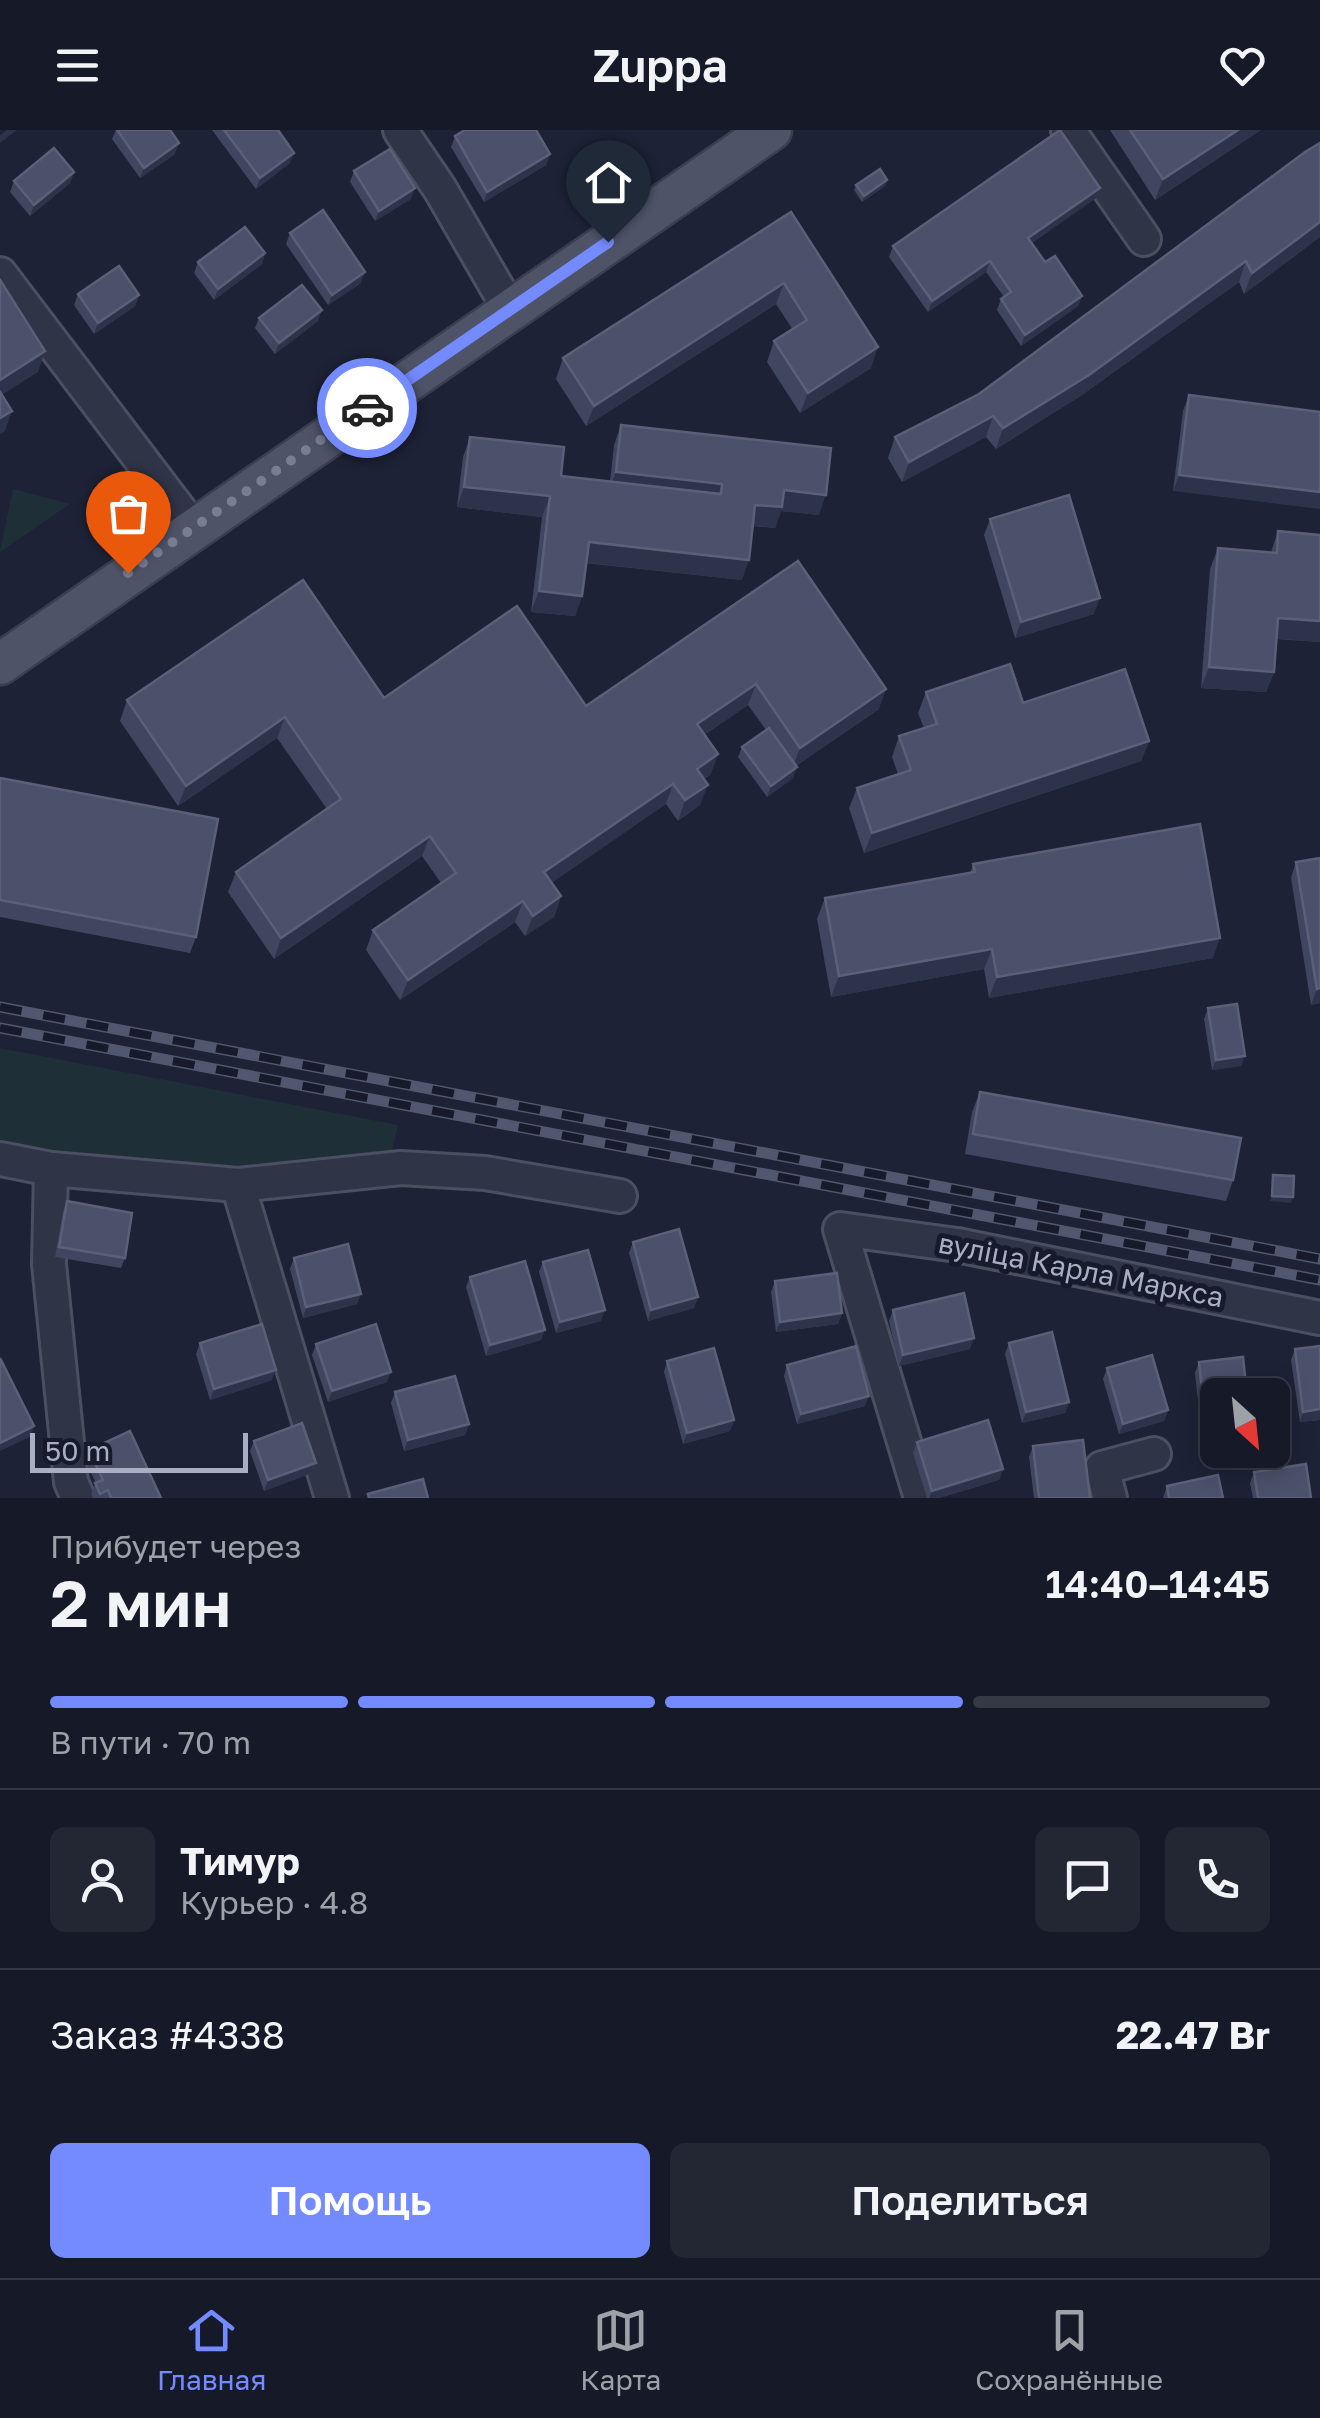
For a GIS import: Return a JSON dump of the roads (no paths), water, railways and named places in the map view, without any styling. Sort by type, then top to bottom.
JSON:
[{"type":"main road","points":[[0,664],[771,130]]},
{"type":"street","points":[[400,130],[440,188],[510,310]]},
{"type":"street","points":[[1068,130],[1144,239]]},
{"type":"street","points":[[0,274],[193,528]]},
{"type":"street","points":[[0,1159],[52,1169],[238,1186],[401,1168],[485,1173],[620,1196]]},
{"type":"street","points":[[52,1169],[48,1264],[71,1482],[78,1498]]},
{"type":"street","points":[[238,1186],[332,1498]]},
{"type":"street","name":"вуліца Карла Маркса","points":[[921,1498],[840,1229],[957,1244],[1320,1318]]},
{"type":"street","points":[[1110,1498],[1102,1468],[1154,1454]]},
{"type":"railway","points":[[0,1007],[1320,1259]]},
{"type":"railway","points":[[0,1028],[1320,1280]]}]
